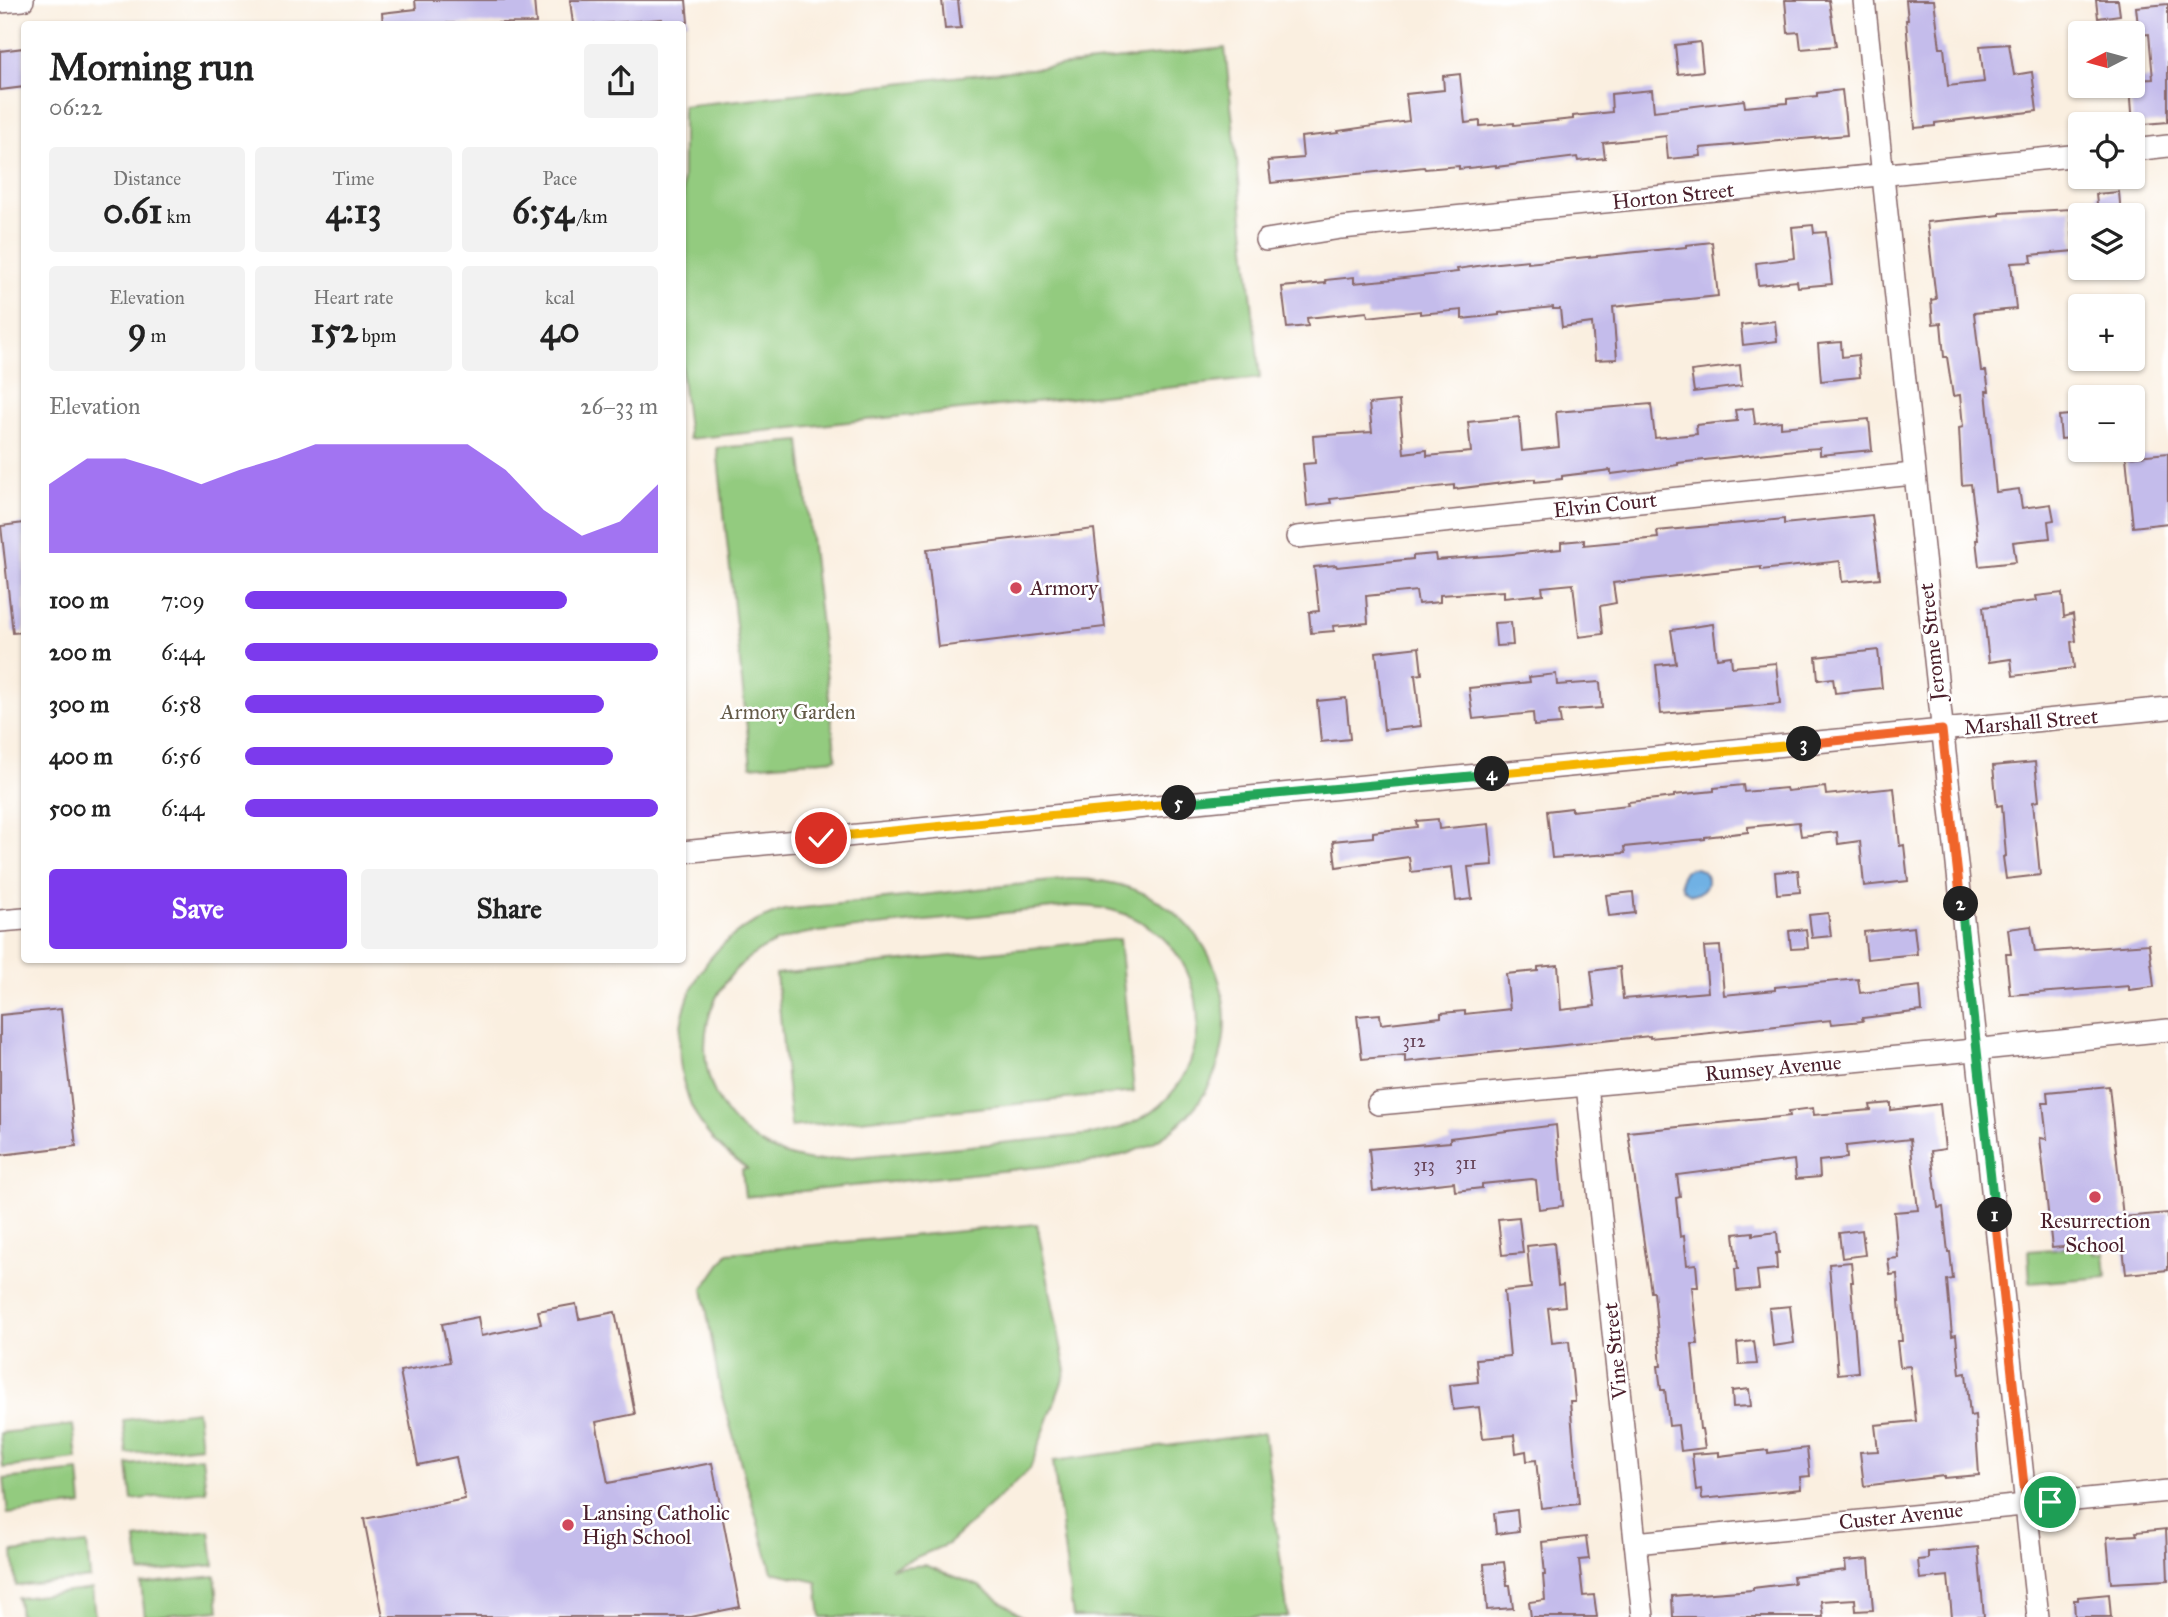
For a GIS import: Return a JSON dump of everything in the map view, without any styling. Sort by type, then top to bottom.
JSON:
[{"type":"street","points":[[0,2],[23,0]]},
{"type":"street","name":"Jerome Street","points":[[1864,0],[2038,1617]]},
{"type":"street","points":[[2145,149],[2168,146]]},
{"type":"street","name":"Horton Street","points":[[1266,240],[1342,228],[2068,156]]},
{"type":"street","name":"Elvin Court","points":[[1297,537],[1913,474]]},
{"type":"street","name":"Marshall Street","points":[[686,852],[2168,708]]},
{"type":"street","points":[[0,921],[21,919]]},
{"type":"street","name":"Rumsey Avenue","points":[[1378,1104],[2168,1030]]},
{"type":"street","name":"Vine Street","points":[[1587,1084],[1643,1617]]},
{"type":"street","name":"Custer Avenue","points":[[1635,1543],[2168,1491]]},
{"type":"green space","points":[[1225,48],[1260,378],[689,439],[686,412],[686,106]]},
{"type":"green space","name":"Armory Garden","points":[[800,441],[836,759],[751,766],[717,448]]},
{"type":"green space","points":[[1070,879],[1133,889],[1180,918],[1211,959],[1224,1007],[1220,1057],[1198,1103],[1157,1140],[1098,1161],[745,1197],[742,1170],[747,1169],[714,1141],[698,1118],[686,1093],[680,1066],[680,1038],[684,1011],[694,984],[708,961],[741,930],[784,910]],"holes":[[[1073,906],[1124,914],[1162,937],[1186,970],[1197,1010],[1194,1051],[1176,1088],[1143,1117],[1095,1134],[813,1161],[767,1147],[733,1121],[713,1087],[705,1049],[711,1011],[730,976],[762,949],[808,933]]]},
{"type":"green space","points":[[1119,939],[1134,1092],[791,1127],[776,974]]},
{"type":"green space","points":[[1037,1224],[1066,1371],[1030,1469],[948,1544],[890,1568],[925,1565],[979,1586],[1023,1617],[821,1617],[817,1582],[772,1572],[720,1390],[703,1289],[728,1253]]},
{"type":"green space","points":[[2094,1246],[2094,1254],[2104,1253],[2106,1277],[2030,1283],[2028,1251]]},
{"type":"green space","points":[[197,1411],[201,1446],[127,1454],[123,1420]]},
{"type":"green space","points":[[73,1425],[77,1459],[3,1468],[0,1433]]},
{"type":"green space","points":[[1264,1433],[1288,1617],[1073,1617],[1053,1461]]},
{"type":"green space","points":[[202,1457],[206,1491],[132,1500],[128,1465]]},
{"type":"green space","points":[[79,1471],[82,1505],[8,1514],[4,1479]]},
{"type":"green space","points":[[210,1531],[214,1565],[140,1573],[136,1539]]},
{"type":"green space","points":[[87,1544],[90,1578],[16,1586],[13,1552]]},
{"type":"green space","points":[[215,1576],[219,1610],[145,1617],[141,1584]]},
{"type":"green space","points":[[92,1589],[95,1617],[20,1617],[18,1598]]},
{"type":"water","points":[[1694,868],[1703,872],[1707,881],[1703,890],[1694,894],[1685,890],[1681,881],[1685,872]]},
{"type":"building","points":[[415,0],[534,0],[536,21],[383,21],[382,13],[416,9]]},
{"type":"building","points":[[570,0],[686,0],[688,22],[662,19],[573,21]]},
{"type":"building","points":[[942,0],[958,0],[961,28],[945,29]]},
{"type":"building","points":[[1785,0],[1829,0],[1836,46],[1801,49],[1799,32],[1788,33]]},
{"type":"building","points":[[1906,0],[1934,0],[1940,48],[1944,48],[1948,86],[1984,82],[1980,46],[2009,44],[2014,75],[2032,72],[2037,111],[1935,123],[1935,126],[1915,128]]},
{"type":"building","points":[[2096,0],[2118,0],[2120,15],[2098,18]]},
{"type":"building","points":[[2168,4],[2168,122],[2145,124],[2145,112],[2132,112],[2131,98],[2146,98],[2146,79],[2153,79],[2146,21],[2138,21],[2136,7]]},
{"type":"building","points":[[1700,42],[1703,71],[1678,74],[1675,45]]},
{"type":"building","points":[[21,48],[21,87],[0,90],[0,51]]},
{"type":"building","points":[[1460,74],[1465,123],[1480,121],[1480,126],[1573,119],[1573,116],[1612,112],[1611,94],[1652,90],[1654,111],[1744,100],[1745,107],[1787,103],[1787,99],[1842,90],[1847,135],[1700,148],[1701,156],[1668,159],[1666,136],[1603,143],[1605,158],[1578,161],[1577,157],[1459,169],[1459,166],[1424,167],[1271,183],[1268,161],[1303,158],[1301,137],[1409,121],[1406,94],[1444,90],[1443,76]]},
{"type":"building","points":[[2119,192],[2120,203],[2097,203],[2096,194]]},
{"type":"building","points":[[2068,209],[2068,252],[2031,255],[2032,262],[2011,263],[2016,309],[1974,313],[1981,371],[1986,371],[1989,391],[1986,391],[1996,492],[2019,489],[2022,508],[2051,504],[2054,520],[2048,521],[2050,538],[2013,542],[2016,562],[1979,566],[1971,484],[1962,485],[1959,428],[1963,427],[1960,395],[1953,396],[1947,357],[1944,357],[1941,323],[1933,324],[1931,300],[1936,299],[1927,222],[2000,213]]},
{"type":"building","points":[[1813,225],[1814,233],[1826,232],[1832,284],[1798,287],[1797,281],[1758,285],[1756,263],[1795,258],[1792,227]]},
{"type":"building","points":[[1712,242],[1718,296],[1613,307],[1617,359],[1595,360],[1592,323],[1562,327],[1560,309],[1553,307],[1462,319],[1462,310],[1420,314],[1420,311],[1368,317],[1367,312],[1307,318],[1308,326],[1287,328],[1282,287],[1354,277],[1354,283],[1395,279],[1458,272],[1457,269],[1498,263],[1528,260],[1528,263]]},
{"type":"building","points":[[1775,321],[1777,341],[1743,345],[1741,325]]},
{"type":"building","points":[[1841,342],[1842,357],[1858,355],[1860,377],[1821,381],[1818,344]]},
{"type":"building","points":[[1740,365],[1742,386],[1694,392],[1691,371]]},
{"type":"building","points":[[1399,401],[1404,453],[1427,450],[1427,456],[1471,452],[1468,422],[1519,417],[1522,451],[1559,447],[1556,412],[1651,404],[1655,438],[1697,434],[1696,425],[1737,421],[1735,410],[1753,408],[1755,424],[1781,421],[1781,427],[1869,419],[1872,450],[1820,455],[1820,448],[1804,449],[1678,463],[1611,474],[1611,470],[1535,482],[1535,479],[1454,489],[1454,485],[1330,499],[1331,503],[1307,506],[1303,464],[1315,463],[1313,436],[1372,432],[1369,404]]},
{"type":"building","points":[[2068,415],[2068,438],[2061,439],[2059,416]]},
{"type":"building","points":[[2168,453],[2168,523],[2133,527],[2126,462],[2145,462],[2145,455]]},
{"type":"building","points":[[1872,515],[1880,578],[1842,582],[1840,561],[1613,583],[1616,603],[1600,606],[1603,634],[1579,637],[1573,584],[1542,587],[1543,594],[1504,598],[1504,591],[1440,595],[1440,602],[1418,604],[1416,591],[1366,596],[1368,623],[1333,626],[1334,631],[1311,633],[1309,612],[1319,611],[1314,567],[1413,559],[1413,556],[1435,554],[1436,560],[1502,555],[1561,549],[1561,542],[1584,540],[1584,545],[1658,538],[1657,531],[1784,519],[1784,524]]},
{"type":"building","points":[[21,523],[21,632],[13,633],[1,526]]},
{"type":"building","name":"Armory","points":[[1094,529],[1105,627],[938,647],[927,549]]},
{"type":"building","points":[[2062,593],[2064,617],[2073,614],[2076,641],[2071,642],[2074,668],[2013,676],[2011,659],[1989,662],[1983,607],[2037,601],[2036,596]]},
{"type":"building","points":[[1511,622],[1513,645],[1496,646],[1494,623]]},
{"type":"building","points":[[1713,624],[1717,658],[1731,656],[1732,667],[1776,663],[1780,704],[1661,714],[1656,665],[1676,663],[1671,630]]},
{"type":"building","points":[[1419,647],[1422,674],[1415,675],[1421,726],[1384,730],[1376,652]]},
{"type":"building","points":[[1878,650],[1882,688],[1835,693],[1833,678],[1818,680],[1816,657]]},
{"type":"building","points":[[1556,674],[1557,685],[1600,682],[1602,708],[1559,711],[1561,724],[1534,726],[1533,713],[1473,719],[1469,688],[1530,682],[1529,677]]},
{"type":"building","points":[[1346,698],[1350,739],[1321,742],[1317,701]]},
{"type":"building","points":[[2035,762],[2039,801],[2033,802],[2040,875],[2006,879],[2002,805],[1997,806],[1993,766]]},
{"type":"building","points":[[1743,785],[1744,792],[1825,787],[1826,795],[1894,788],[1900,846],[1904,845],[1908,881],[1864,886],[1860,841],[1838,844],[1837,832],[1801,836],[1799,822],[1748,827],[1748,832],[1705,839],[1624,847],[1625,853],[1552,858],[1547,811],[1629,805],[1628,802]]},
{"type":"building","points":[[1438,819],[1439,829],[1489,824],[1493,865],[1468,867],[1472,899],[1456,901],[1452,867],[1411,872],[1409,857],[1336,867],[1333,841],[1373,837],[1373,832],[1417,827],[1416,821]]},
{"type":"building","points":[[1798,870],[1800,892],[1777,894],[1775,872]]},
{"type":"building","points":[[1633,892],[1635,913],[1609,916],[1606,895]]},
{"type":"building","points":[[1828,913],[1831,936],[1812,938],[1809,915]]},
{"type":"building","points":[[2031,926],[2035,952],[2149,944],[2154,987],[2129,990],[2129,986],[2010,995],[2006,954],[2011,954],[2008,929]]},
{"type":"building","points":[[1914,927],[1917,954],[1867,959],[1864,932]]},
{"type":"building","points":[[1806,929],[1808,948],[1791,949],[1789,931]]},
{"type":"building","points":[[1720,946],[1724,995],[1858,979],[1860,993],[1920,986],[1922,1011],[1862,1018],[1863,1021],[1832,1024],[1831,1020],[1692,1035],[1650,1036],[1405,1062],[1405,1055],[1362,1059],[1357,1016],[1380,1014],[1381,1024],[1441,1017],[1441,1013],[1465,1011],[1465,1014],[1510,1009],[1506,974],[1538,971],[1538,967],[1558,965],[1561,1010],[1595,1006],[1591,971],[1620,967],[1623,999],[1708,992],[1704,947]]},
{"type":"building","points":[[61,1009],[76,1146],[0,1155],[0,1015]]},
{"type":"building","points":[[2109,1086],[2123,1217],[2168,1213],[2168,1270],[2126,1274],[2123,1248],[2095,1251],[2095,1244],[2052,1248],[2040,1138],[2047,1139],[2043,1103],[2048,1103],[2047,1092]]},
{"type":"building","points":[[1891,1103],[1891,1110],[1940,1104],[1945,1149],[1931,1151],[1938,1208],[1943,1207],[1950,1252],[1953,1279],[1947,1280],[1952,1336],[1956,1335],[1960,1374],[1966,1373],[1970,1416],[1975,1415],[1979,1475],[1944,1476],[1864,1486],[1860,1452],[1878,1451],[1875,1425],[1916,1421],[1910,1366],[1900,1367],[1897,1341],[1902,1341],[1897,1274],[1890,1275],[1888,1259],[1898,1258],[1894,1212],[1918,1210],[1910,1139],[1846,1146],[1847,1158],[1819,1161],[1820,1177],[1796,1179],[1794,1160],[1677,1175],[1680,1197],[1676,1198],[1680,1237],[1684,1236],[1687,1265],[1696,1264],[1698,1287],[1692,1287],[1698,1344],[1692,1344],[1700,1429],[1705,1448],[1681,1451],[1678,1425],[1669,1426],[1665,1390],[1661,1390],[1654,1292],[1651,1292],[1628,1132],[1790,1116],[1789,1111],[1813,1108],[1814,1115],[1871,1110],[1870,1105]]},
{"type":"building","points":[[1556,1125],[1563,1206],[1539,1209],[1536,1180],[1532,1179],[1482,1184],[1482,1188],[1455,1191],[1454,1182],[1373,1191],[1369,1149],[1450,1142],[1450,1138]]},
{"type":"building","points":[[1519,1217],[1523,1253],[1502,1255],[1498,1219]]},
{"type":"building","points":[[1862,1230],[1865,1255],[1842,1258],[1839,1233]]},
{"type":"building","points":[[1753,1232],[1753,1235],[1777,1232],[1777,1269],[1757,1271],[1759,1289],[1737,1291],[1735,1269],[1738,1269],[1734,1234]]},
{"type":"building","points":[[1554,1243],[1558,1286],[1563,1285],[1565,1306],[1548,1308],[1552,1343],[1569,1341],[1575,1401],[1570,1401],[1579,1504],[1541,1508],[1536,1460],[1527,1461],[1526,1451],[1516,1453],[1514,1435],[1483,1438],[1479,1407],[1453,1410],[1450,1385],[1478,1382],[1476,1359],[1510,1356],[1504,1291],[1531,1288],[1527,1246]]},
{"type":"building","points":[[1851,1262],[1858,1372],[1838,1374],[1829,1264]]},
{"type":"building","points":[[576,1304],[579,1319],[615,1312],[635,1414],[596,1422],[608,1483],[712,1463],[740,1607],[691,1617],[383,1617],[364,1519],[465,1499],[456,1457],[418,1465],[400,1371],[450,1362],[442,1324],[478,1317],[481,1336],[541,1324],[538,1311]]},
{"type":"building","points":[[1790,1306],[1794,1343],[1773,1346],[1769,1308]]},
{"type":"building","points":[[1754,1341],[1757,1364],[1739,1365],[1737,1343]]},
{"type":"building","points":[[1749,1389],[1751,1406],[1733,1407],[1732,1391]]},
{"type":"building","points":[[1807,1448],[1810,1476],[1800,1477],[1801,1489],[1702,1499],[1701,1489],[1696,1490],[1692,1454],[1719,1452],[1719,1456]]},
{"type":"building","points":[[1517,1510],[1519,1531],[1496,1534],[1494,1513]]},
{"type":"building","points":[[2166,1529],[2168,1580],[2111,1583],[2107,1537]]},
{"type":"building","points":[[1586,1537],[1589,1559],[1579,1560],[1583,1596],[1594,1595],[1597,1617],[1531,1617],[1529,1602],[1545,1600],[1542,1542]]},
{"type":"building","points":[[1978,1547],[1984,1617],[1952,1617],[1948,1576],[1920,1579],[1918,1560],[1928,1559],[1928,1552]]},
{"type":"building","points":[[1869,1559],[1873,1610],[1856,1611],[1855,1599],[1821,1601],[1823,1617],[1673,1617],[1672,1596],[1753,1590],[1794,1583],[1793,1576],[1846,1570],[1845,1561]]},
{"type":"building","points":[[1504,1562],[1513,1608],[1487,1610],[1484,1564]]},
{"type":"building","points":[[2109,1594],[2111,1617],[2075,1617],[2074,1600],[2078,1600],[2078,1597]]},
{"type":"place","name":"Armory","points":[[1016,588]]},
{"type":"place","name":"Resurrection School","points":[[2095,1197]]},
{"type":"place","name":"Lansing Catholic High School","points":[[568,1525]]},
{"type":"route","points":[[821,838],[1942,730],[2026,1504],[2050,1502]]}]
